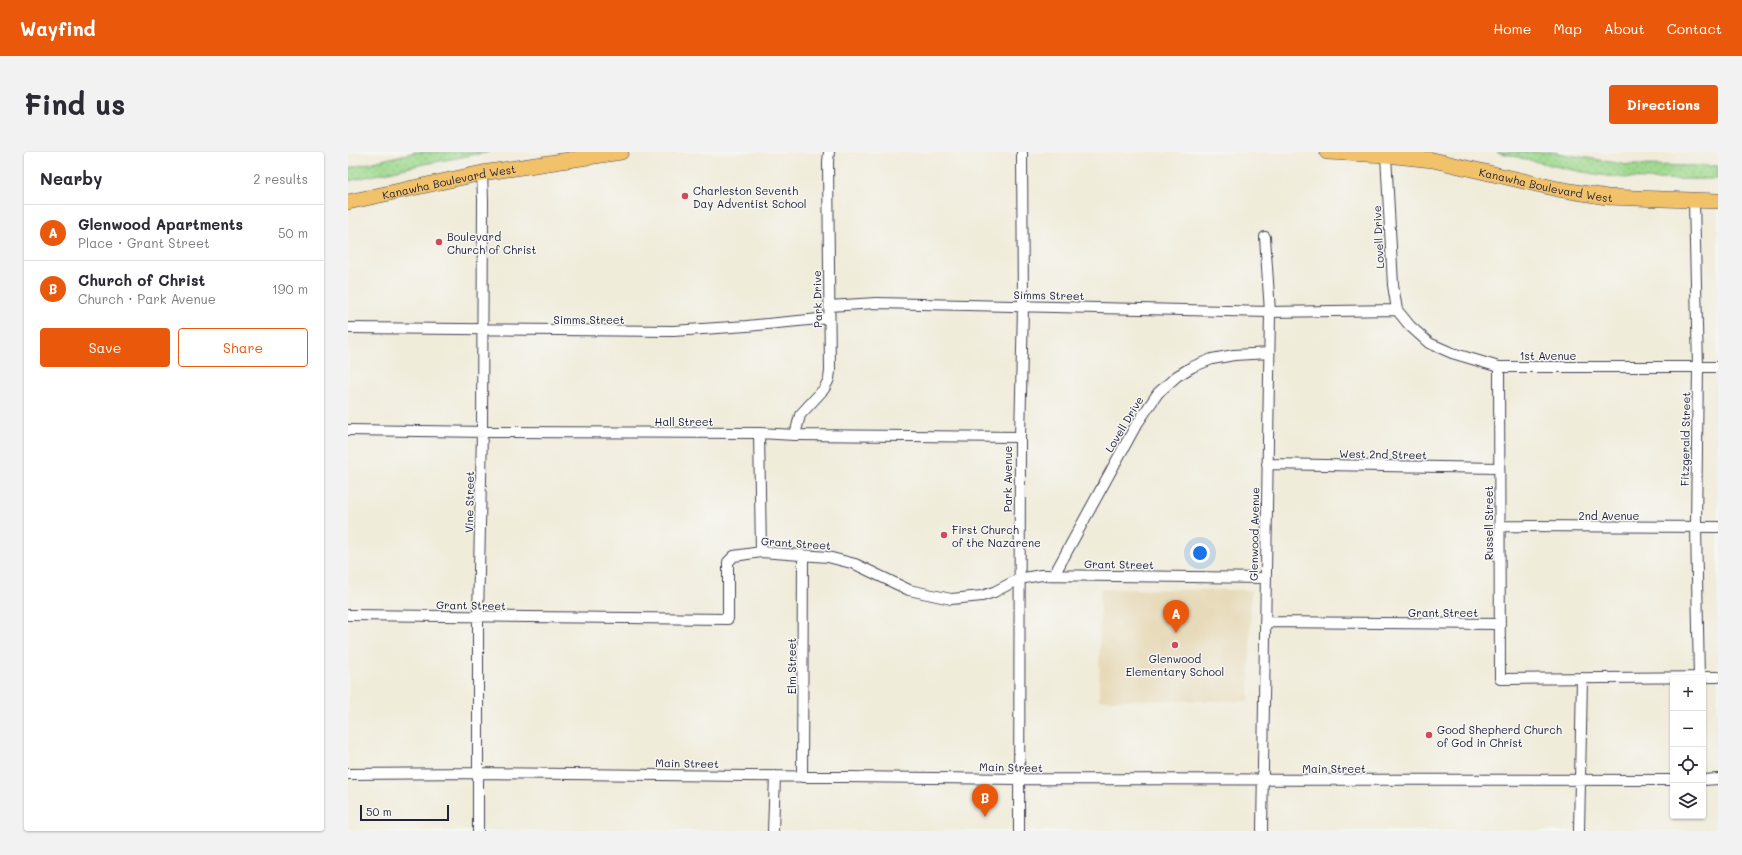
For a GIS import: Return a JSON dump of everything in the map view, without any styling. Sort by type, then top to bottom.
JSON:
[{"type":"main road","name":"Kanawha Boulevard West","points":[[348,202],[482,173],[621,152]]},
{"type":"main road","name":"Kanawha Boulevard West","points":[[1327,152],[1386,155],[1433,160],[1558,190],[1600,196],[1718,201]]},
{"type":"street","name":"Park Drive","points":[[795,435],[800,416],[805,408],[817,398],[824,388],[830,370],[829,152]]},
{"type":"street","name":"Park Avenue","points":[[1019,831],[1020,437],[1023,306],[1022,152]]},
{"type":"street","name":"Lovell Drive","points":[[1386,155],[1393,285],[1397,310]]},
{"type":"street","name":"Vine Street","points":[[478,831],[478,617],[482,432],[482,173]]},
{"type":"street","name":"Fitzgerald Street","points":[[1694,201],[1698,368],[1696,527],[1699,675]]},
{"type":"street","name":"Glenwood Avenue","points":[[1262,831],[1270,312],[1265,237]]},
{"type":"street","name":"Simms Street","points":[[829,306],[876,303],[1270,312]]},
{"type":"street","points":[[1270,312],[1397,310]]},
{"type":"street","name":"1st Avenue","points":[[1397,310],[1410,326],[1429,343],[1499,367],[1718,367]]},
{"type":"street","name":"Simms Street","points":[[348,328],[667,331],[747,326],[829,318]]},
{"type":"street","name":"Lovell Drive","points":[[1054,576],[1135,427],[1158,392],[1177,376],[1192,367],[1212,359],[1234,355],[1269,353]]},
{"type":"street","name":"Russell Street","points":[[1499,367],[1500,679],[1582,678]]},
{"type":"street","name":"Hall Street","points":[[348,430],[759,433],[795,435],[1020,437]]},
{"type":"street","points":[[759,433],[761,552]]},
{"type":"street","name":"West 2nd Street","points":[[1267,464],[1499,468]]},
{"type":"street","name":"2nd Avenue","points":[[1500,526],[1718,527]]},
{"type":"street","name":"Grant Street","points":[[348,615],[728,619],[728,562],[734,556],[761,552],[842,559],[860,566],[909,590],[951,599],[982,596],[994,592],[1019,579],[1041,575],[1266,578]]},
{"type":"street","name":"Elm Street","points":[[802,777],[803,555]]},
{"type":"street","name":"Grant Street","points":[[1265,622],[1500,624]]},
{"type":"street","points":[[1579,831],[1582,678],[1670,678]]},
{"type":"street","points":[[1706,678],[1718,678]]},
{"type":"street","name":"Main Street","points":[[348,774],[478,773],[1020,779],[1670,780]]},
{"type":"street","points":[[773,831],[775,776]]},
{"type":"street","points":[[1706,780],[1718,780]]},
{"type":"shaded area","name":"Glenwood Elementary School","points":[[1100,589],[1251,590],[1249,701],[1099,700]]},
{"type":"green space","points":[[416,152],[489,152],[424,164],[348,181],[348,168]]},
{"type":"green space","points":[[1497,152],[1552,152],[1628,165],[1718,166],[1718,179],[1622,178],[1566,169]]},
{"type":"place","name":"Charleston Seventh Day Adventist School","points":[[685,196]]},
{"type":"place","name":"Boulevard Church of Christ","points":[[439,242]]},
{"type":"place","name":"First Church of the Nazarene","points":[[944,535]]},
{"type":"place","name":"Glenwood Apartments","points":[[1176,633]]},
{"type":"place","name":"Glenwood Elementary School","points":[[1175,645]]},
{"type":"place","name":"Good Shepherd Church of God in Christ","points":[[1429,735]]},
{"type":"place","name":"Church of Christ","points":[[985,817]]}]
